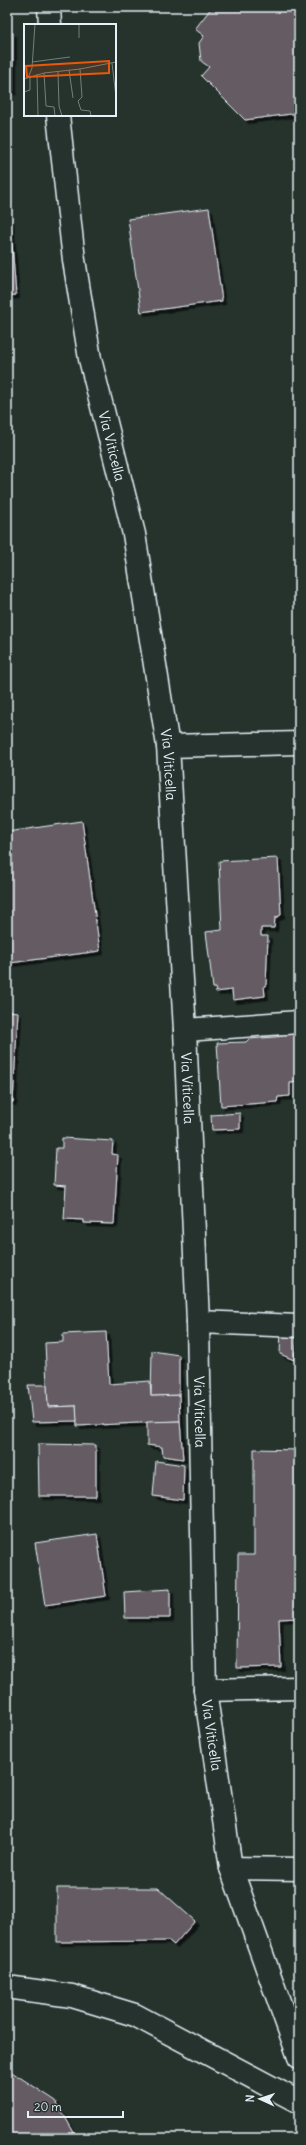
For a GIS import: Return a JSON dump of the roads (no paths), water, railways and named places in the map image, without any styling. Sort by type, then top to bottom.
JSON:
[{"type":"street","points":[[49,7],[50,24]]},
{"type":"street","name":"Via Viticella","points":[[58,116],[74,260],[90,359],[134,534],[168,746],[185,1030],[198,1322],[205,1690],[231,1868],[299,2057]]},
{"type":"street","points":[[168,746],[299,743]]},
{"type":"street","points":[[185,1030],[299,1022]]},
{"type":"street","points":[[198,1322],[299,1326]]},
{"type":"street","points":[[205,1690],[299,1688]]},
{"type":"street","points":[[231,1868],[299,1869]]},
{"type":"street","points":[[7,1988],[72,1996],[135,2014],[299,2102]]}]
